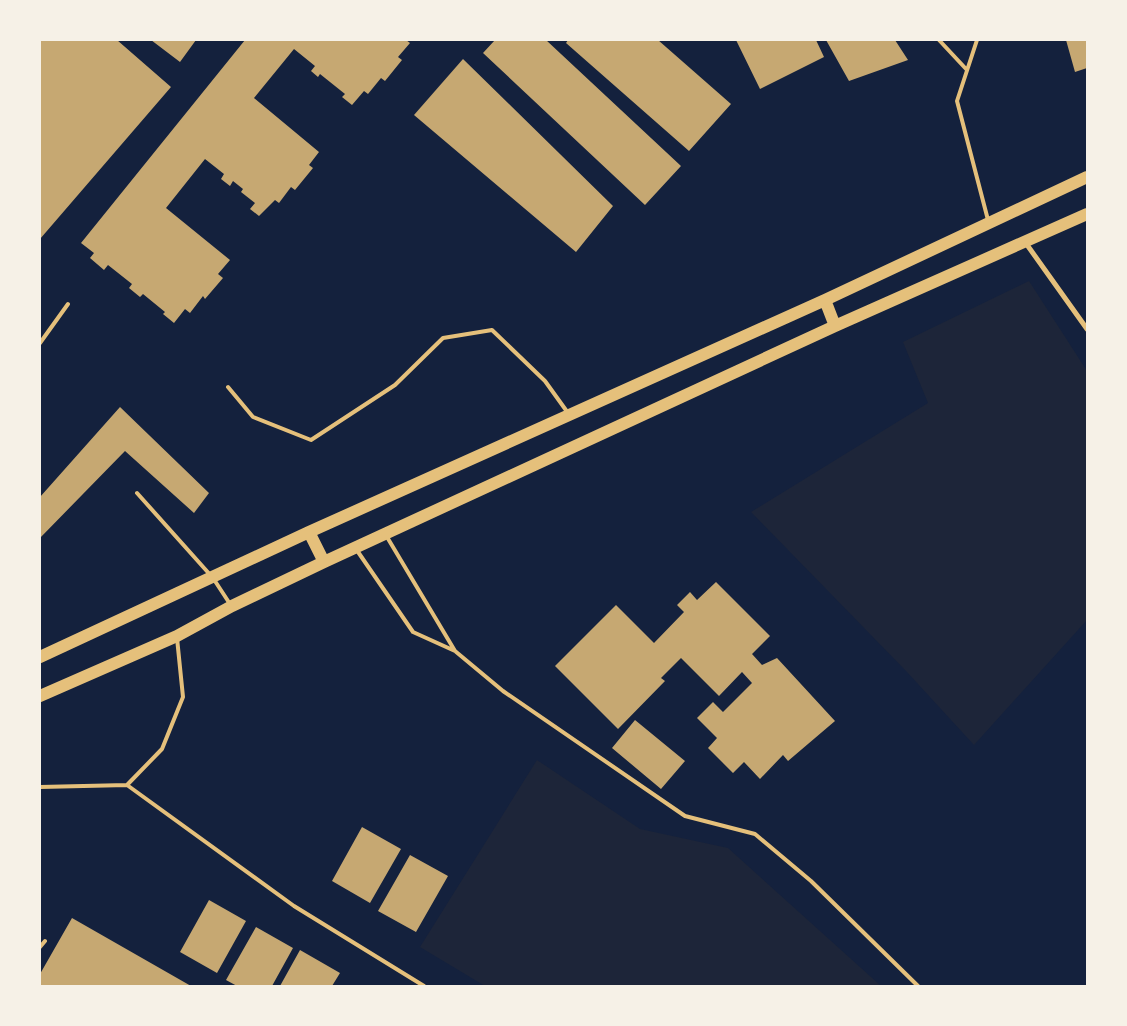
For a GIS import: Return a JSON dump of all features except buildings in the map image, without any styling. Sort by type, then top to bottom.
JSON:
[{"type":"main road","points":[[40,657],[309,532],[825,300],[1087,177]]},
{"type":"main road","points":[[40,696],[176,636],[232,606],[324,562],[835,326],[1087,214]]},
{"type":"main road","points":[[825,300],[835,326]]},
{"type":"main road","points":[[309,532],[324,562]]},
{"type":"street","points":[[1025,242],[1087,329]]},
{"type":"lane","points":[[939,40],[967,70]]},
{"type":"lane","points":[[978,40],[957,101],[989,222]]},
{"type":"lane","points":[[40,342],[68,304]]},
{"type":"lane","points":[[228,387],[253,417],[311,440],[395,385],[443,338],[492,330],[545,381],[570,415]]},
{"type":"lane","points":[[137,493],[213,578],[232,606]]},
{"type":"lane","points":[[385,534],[455,651]]},
{"type":"lane","points":[[356,548],[413,632],[455,651],[503,691],[686,816],[755,834],[811,881],[918,986]]},
{"type":"lane","points":[[127,785],[162,749],[183,697],[176,636]]},
{"type":"lane","points":[[40,787],[127,785],[294,906],[424,986]]},
{"type":"lane","points":[[40,947],[46,941]]},
{"type":"shaded area","points":[[1029,281],[1087,371],[1087,620],[974,745],[907,672],[751,512],[928,403],[903,342]]},
{"type":"shaded area","points":[[537,760],[640,829],[728,848],[881,986],[485,986],[420,947]]}]
